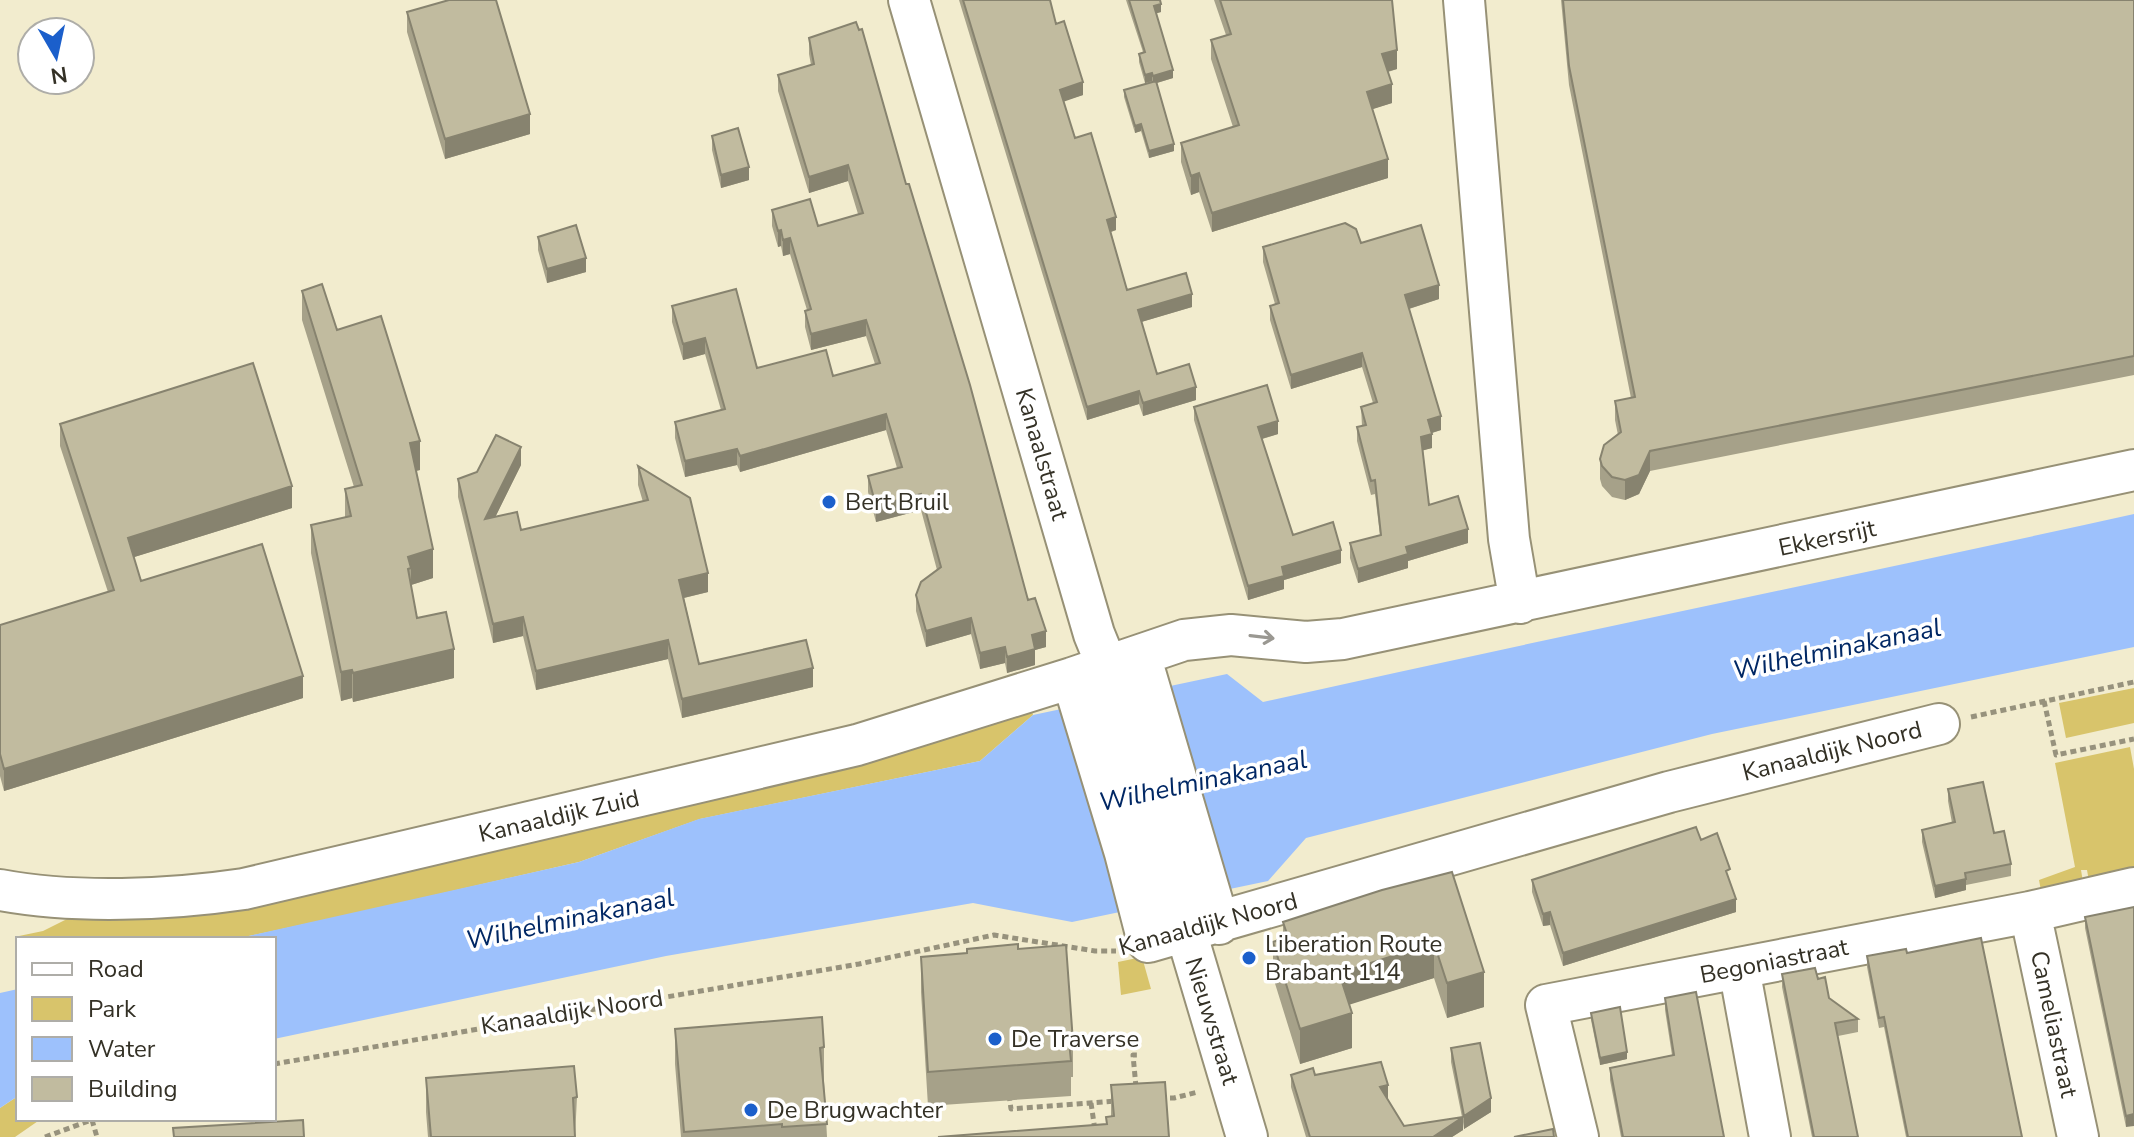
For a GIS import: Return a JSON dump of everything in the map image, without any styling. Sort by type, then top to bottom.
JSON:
[{"type":"street","name":"Kanaalstraat","points":[[909,0],[1180,920]]},
{"type":"street","points":[[1464,0],[1509,539],[1520,603]]},
{"type":"street","name":"Ekkersrijt","points":[[1110,680],[1184,640],[1246,635],[1306,642],[1343,639],[2134,470]]},
{"type":"street","name":"Kanaaldijk Zuid","points":[[9,906],[76,897],[202,895],[283,881],[857,745],[1110,680]]},
{"type":"street","name":"Kanaaldijk Noord","points":[[1180,920],[1939,724]]},
{"type":"street","name":"Begoniastraat","points":[[1578,1137],[1546,1005],[2030,912],[2134,888]]},
{"type":"street","name":"Cameliastraat","points":[[2030,912],[2078,1137]]},
{"type":"street","name":"Nieuwstraat","points":[[1180,920],[1200,1038],[1247,1137]]},
{"type":"street","points":[[1739,968],[1770,1137]]},
{"type":"path","points":[[1939,724],[2134,682]]},
{"type":"path","points":[[2044,701],[2056,755],[2134,739]]},
{"type":"path","name":"Kanaaldijk Noord","points":[[276,1064],[859,964],[994,935],[1095,951],[1117,951],[1180,920]]},
{"type":"path","points":[[1137,1098],[1133,1055],[1140,1055]]},
{"type":"path","points":[[1147,1097],[1174,1098],[1199,1092]]},
{"type":"path","points":[[1009,1095],[1011,1109],[1122,1100]]},
{"type":"path","points":[[1091,1103],[1096,1137]]},
{"type":"path","points":[[45,1137],[90,1121]]},
{"type":"green space","points":[[2134,688],[2134,723],[2066,738],[2059,703]]},
{"type":"green space","points":[[1029,699],[1033,715],[980,761],[700,819],[579,862],[352,914],[244,937],[19,937],[43,931],[71,917]]},
{"type":"green space","points":[[2130,747],[2134,769],[2134,878],[2090,887],[2087,870],[2081,870],[2084,888],[2042,896],[2039,880],[2075,867],[2055,763]]},
{"type":"green space","points":[[1142,957],[1151,989],[1121,995],[1118,962]]},
{"type":"green space","points":[[16,1097],[16,1121],[38,1121],[15,1137],[0,1137],[0,1108]]},
{"type":"water","name":"Wilhelminakanaal","points":[[2134,514],[2134,647],[1712,734],[1306,838],[1268,881],[1072,922],[973,903],[666,956],[276,1039],[276,937],[244,937],[579,862],[699,819],[980,761],[1033,715],[1227,674],[1263,702]]},
{"type":"water","points":[[16,989],[16,1097],[0,1108],[0,993]]},
{"type":"building","points":[[449,0],[496,0],[530,114],[445,139],[407,12]]},
{"type":"building","points":[[963,0],[1050,0],[1056,24],[1064,21],[1083,82],[1060,90],[1075,138],[1091,133],[1116,217],[1107,220],[1127,290],[1186,273],[1192,294],[1138,310],[1157,374],[1189,364],[1196,387],[1143,403],[1139,391],[1087,407]]},
{"type":"building","points":[[1129,0],[1160,0],[1161,4],[1154,6],[1173,70],[1145,75],[1139,54],[1145,52]]},
{"type":"building","points":[[1220,0],[1392,0],[1397,50],[1382,54],[1392,84],[1367,92],[1388,159],[1212,213],[1199,173],[1191,176],[1181,143],[1239,125],[1211,40],[1231,34]]},
{"type":"building","points":[[1563,0],[2134,0],[2134,356],[1650,451],[1639,475],[1625,480],[1612,477],[1600,459],[1604,445],[1621,432],[1615,401],[1635,397],[1569,66]]},
{"type":"building","points":[[856,22],[859,30],[862,29],[906,184],[909,184],[970,385],[1028,600],[1035,598],[1046,631],[1032,635],[1035,649],[1007,657],[1005,647],[980,653],[971,618],[926,631],[916,595],[921,582],[941,567],[921,494],[876,506],[868,476],[902,467],[886,414],[740,456],[737,449],[685,461],[675,422],[725,409],[705,338],[683,344],[672,306],[736,289],[757,368],[826,350],[833,376],[880,363],[866,320],[811,334],[805,311],[811,309],[790,238],[783,240],[772,210],[810,199],[818,226],[863,213],[848,165],[809,177],[778,75],[814,64],[809,38]]},
{"type":"building","points":[[1156,81],[1174,144],[1149,151],[1141,124],[1135,126],[1124,90]]},
{"type":"building","points":[[738,128],[749,167],[721,175],[712,136]]},
{"type":"building","points":[[1345,223],[1356,229],[1361,243],[1421,225],[1439,285],[1405,295],[1441,416],[1428,420],[1432,434],[1421,437],[1429,505],[1458,496],[1468,529],[1406,547],[1408,554],[1358,569],[1350,543],[1381,535],[1375,480],[1371,481],[1357,427],[1366,425],[1361,407],[1377,402],[1362,353],[1291,375],[1270,306],[1279,303],[1263,247]]},
{"type":"building","points":[[576,225],[586,258],[547,269],[538,237]]},
{"type":"building","points":[[322,284],[337,330],[381,316],[420,441],[410,443],[433,549],[408,557],[417,618],[446,612],[454,649],[353,673],[352,670],[341,672],[311,525],[351,516],[345,489],[362,485],[302,291]]},
{"type":"building","points":[[253,363],[292,486],[128,538],[141,581],[262,544],[303,676],[4,769],[0,754],[0,625],[114,590],[60,424]]},
{"type":"building","points":[[1267,385],[1278,421],[1258,427],[1293,535],[1333,522],[1341,550],[1282,567],[1284,576],[1248,586],[1194,407]]},
{"type":"building","points":[[496,435],[521,447],[485,519],[517,512],[521,530],[648,500],[638,466],[690,498],[708,573],[679,580],[699,664],[806,640],[813,668],[682,699],[668,640],[536,671],[523,617],[493,624],[458,479],[477,472]]},
{"type":"building","points":[[1983,782],[1994,833],[2004,831],[2011,864],[1965,873],[1966,879],[1935,886],[1922,830],[1955,822],[1948,789]]},
{"type":"building","points":[[1696,827],[1701,840],[1717,833],[1730,869],[1726,871],[1736,899],[1563,953],[1550,912],[1543,914],[1532,880]]},
{"type":"building","points":[[1452,872],[1484,972],[1447,983],[1434,943],[1339,973],[1352,1013],[1300,1029],[1273,942],[1288,937],[1283,922],[1382,890]]},
{"type":"building","points":[[2134,907],[2134,1114],[2126,1116],[2085,917]]},
{"type":"building","points":[[1981,938],[2022,1137],[1908,1137],[1884,1017],[1879,1018],[1867,956],[1906,949],[1907,953]]},
{"type":"building","name":"De Traverse","points":[[1018,944],[1018,949],[1066,945],[1073,1042],[1069,1042],[1071,1061],[928,1072],[921,957]]},
{"type":"building","points":[[1815,968],[1818,979],[1825,977],[1829,998],[1858,1019],[1835,1023],[1858,1137],[1814,1137],[1782,974]]},
{"type":"building","points":[[1696,992],[1724,1137],[1623,1137],[1610,1068],[1674,1055],[1665,998]]},
{"type":"building","points":[[1620,1007],[1627,1052],[1600,1058],[1591,1013]]},
{"type":"building","name":"De Brugwachter","points":[[822,1017],[824,1047],[820,1048],[827,1124],[782,1127],[782,1124],[684,1132],[675,1029]]},
{"type":"building","points":[[1480,1043],[1491,1098],[1464,1116],[1451,1048]]},
{"type":"building","points":[[1381,1062],[1388,1085],[1380,1087],[1404,1126],[1463,1117],[1433,1137],[1310,1137],[1291,1075],[1313,1068],[1315,1075]]},
{"type":"building","points":[[574,1066],[577,1097],[573,1098],[575,1137],[431,1137],[426,1078]]},
{"type":"building","points":[[1165,1082],[1169,1137],[938,1137],[1107,1124],[1106,1117],[1114,1116],[1111,1085]]},
{"type":"building","points":[[303,1120],[304,1137],[174,1137],[173,1128]]},
{"type":"building","points":[[1553,1129],[1554,1137],[1514,1137]]},
{"type":"place","name":"Bert Bruil","points":[[829,502]]},
{"type":"place","name":"Liberation Route Brabant 114","points":[[1249,958]]},
{"type":"place","name":"De Traverse","points":[[995,1039]]},
{"type":"place","name":"De Brugwachter","points":[[751,1110]]}]
